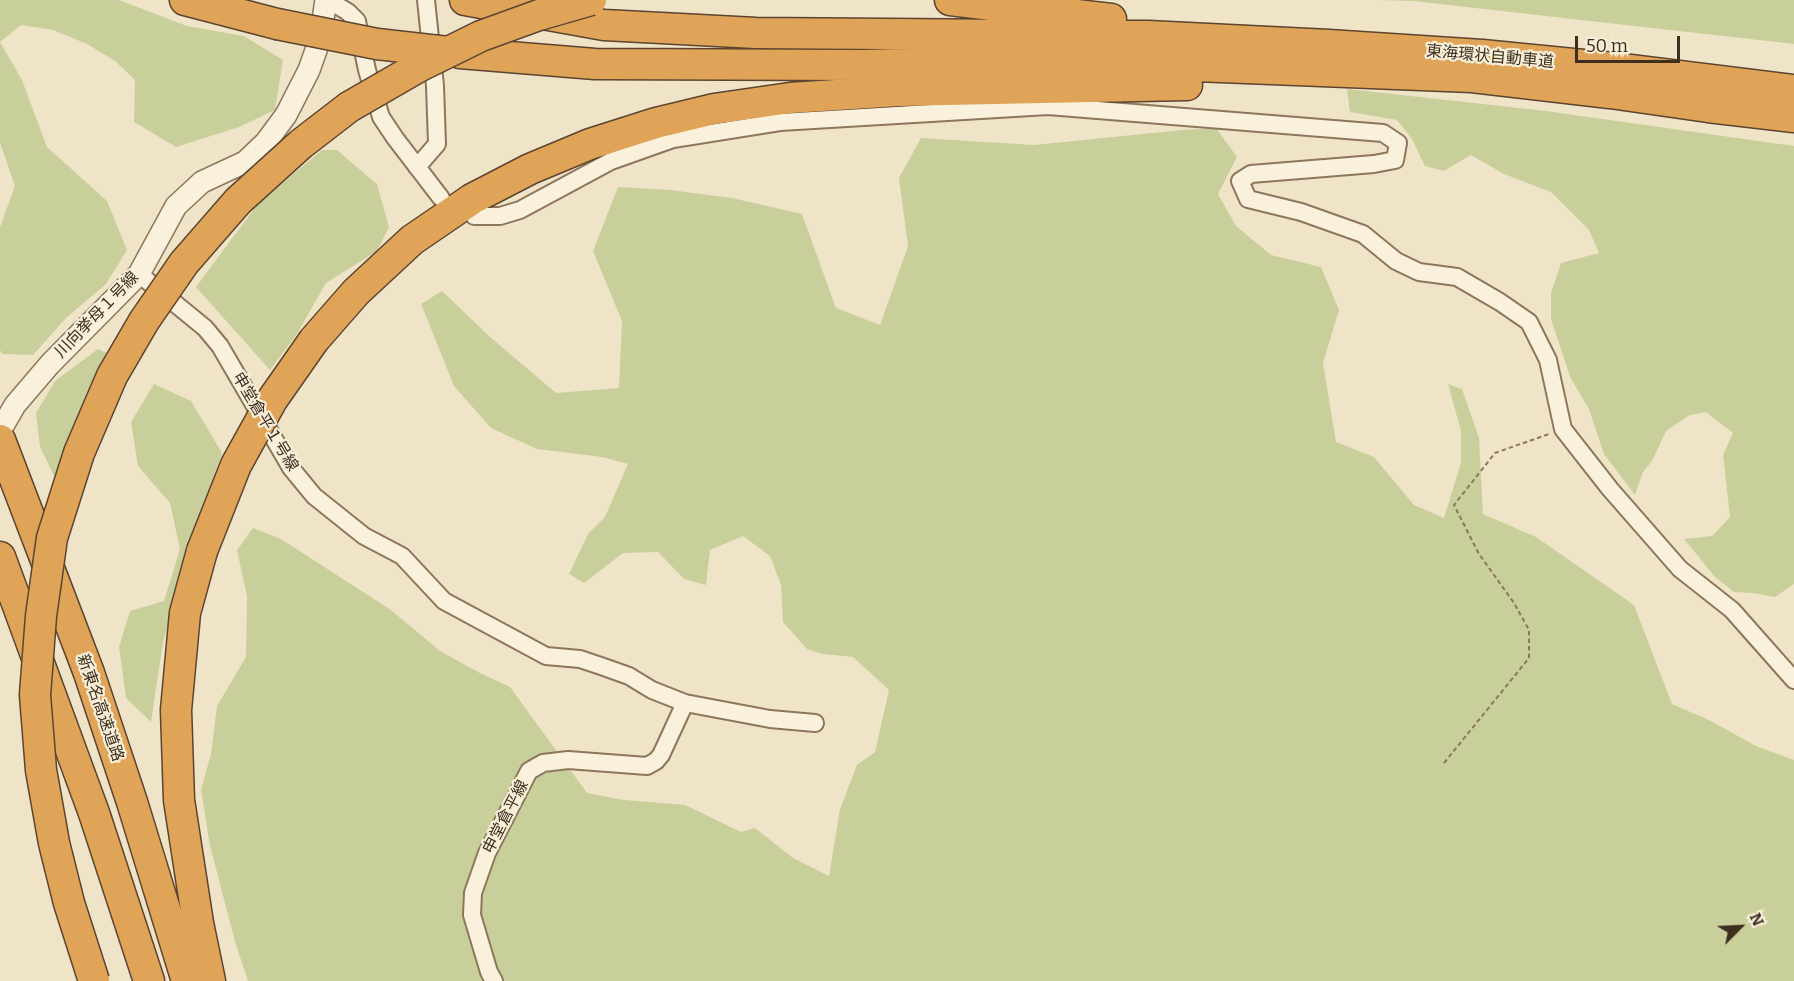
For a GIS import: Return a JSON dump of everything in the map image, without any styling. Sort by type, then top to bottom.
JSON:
[{"type":"highway","points":[[185,0],[277,24],[377,44],[595,64],[862,65],[1095,62],[1472,77]]},
{"type":"highway","points":[[465,0],[604,25],[756,33],[1148,36],[1329,45]]},
{"type":"highway","points":[[94,981],[69,903],[54,843],[40,770],[35,695],[41,616],[52,538],[79,453],[112,375],[144,321],[184,263],[238,201],[300,144],[349,106],[420,66],[481,36],[538,15],[591,0]]},
{"type":"highway","points":[[950,0],[1137,21],[1258,29],[1329,45]]},
{"type":"highway","name":"東海環状自動車道","points":[[1329,45],[1482,55],[1794,90]]},
{"type":"highway","points":[[210,981],[198,923],[179,800],[176,710],[185,613],[202,551],[236,465],[272,400],[314,340],[356,292],[412,240],[472,199],[530,169],[590,144],[656,123],[714,109],[790,98],[898,91],[1472,77]]},
{"type":"highway","name":"東海環状自動車道","points":[[1472,77],[1794,117]]},
{"type":"highway","name":"新東名高速道路","points":[[0,440],[89,673],[132,802],[187,981]]},
{"type":"highway","points":[[0,557],[94,813],[149,981]]},
{"type":"street","points":[[327,0],[348,12],[357,21],[367,70],[381,117],[394,138],[441,198]]},
{"type":"street","name":"川向挙母１号線","points":[[0,431],[15,405],[50,364],[139,274],[176,206],[202,182],[245,162],[266,142],[286,114],[309,70],[320,39],[327,0]]},
{"type":"street","points":[[417,167],[437,144],[435,86],[426,0]]},
{"type":"street","points":[[474,216],[500,216],[520,210],[611,161],[673,139],[780,122],[1048,106],[1383,133],[1398,143],[1395,160],[1374,164],[1251,174],[1240,181],[1248,199],[1301,212],[1363,234],[1396,261],[1419,272],[1457,277],[1529,322],[1548,360],[1563,429],[1610,489],[1680,569],[1732,610],[1794,680]]},
{"type":"street","name":"申堂倉平１号線","points":[[139,274],[205,328],[220,346],[291,468],[314,496],[364,536],[402,556],[444,601],[546,656],[580,659],[601,666],[629,676],[652,690],[685,703],[770,719],[815,723]]},
{"type":"street","name":"申堂倉平線","points":[[494,981],[489,972],[472,915],[473,893],[486,853],[529,771],[543,764],[568,760],[647,766],[662,755],[685,703]]},
{"type":"path","points":[[1444,763],[1529,658],[1529,630],[1514,603],[1479,554],[1454,505],[1495,453],[1563,429]]},
{"type":"green space","points":[[0,0],[119,0],[187,26],[244,36],[283,60],[275,110],[239,127],[176,147],[134,122],[135,80],[115,61],[87,44],[53,30],[21,25],[0,42]]},
{"type":"green space","points":[[1378,0],[1794,0],[1794,44],[1413,1]]},
{"type":"green space","points":[[0,42],[22,80],[47,147],[107,201],[127,250],[106,284],[66,318],[33,355],[2,354],[0,350],[0,227],[15,186],[0,143]]},
{"type":"green space","points":[[1347,89],[1546,111],[1794,146],[1794,584],[1775,597],[1734,592],[1715,577],[1684,539],[1712,536],[1730,517],[1723,455],[1733,433],[1706,412],[1690,415],[1666,431],[1652,461],[1643,472],[1635,495],[1604,454],[1589,409],[1571,379],[1551,319],[1551,293],[1561,263],[1599,253],[1589,230],[1551,192],[1504,174],[1471,155],[1444,171],[1425,166],[1412,139],[1397,120],[1350,112]]},
{"type":"green space","points":[[1216,128],[1237,157],[1218,194],[1236,226],[1271,255],[1321,267],[1339,310],[1323,363],[1336,442],[1374,457],[1414,505],[1444,518],[1461,463],[1461,431],[1448,384],[1462,389],[1479,438],[1483,514],[1536,537],[1634,605],[1672,704],[1711,721],[1756,746],[1794,760],[1794,981],[248,981],[210,846],[201,790],[211,754],[217,706],[246,657],[247,596],[237,550],[253,528],[281,539],[391,610],[440,651],[510,687],[587,793],[624,800],[685,805],[741,832],[755,828],[793,858],[829,876],[840,809],[857,765],[875,752],[889,690],[853,657],[823,654],[807,649],[783,622],[781,585],[770,556],[743,536],[710,550],[706,585],[684,579],[658,552],[623,553],[584,583],[569,574],[588,534],[605,517],[628,464],[602,457],[537,449],[491,428],[454,386],[421,304],[442,291],[489,336],[556,393],[619,388],[622,321],[593,251],[618,187],[670,190],[732,198],[802,214],[836,308],[880,325],[908,246],[899,178],[921,138],[1034,145]]},
{"type":"green space","points":[[322,150],[337,150],[377,184],[389,227],[377,251],[326,283],[297,334],[270,370],[196,287],[257,205]]},
{"type":"green space","points":[[98,349],[107,353],[56,480],[40,447],[36,413],[55,381]]},
{"type":"green space","points":[[154,384],[191,401],[222,453],[196,526],[163,642],[151,722],[126,698],[119,647],[130,611],[164,601],[180,549],[170,503],[138,466],[131,422]]}]
